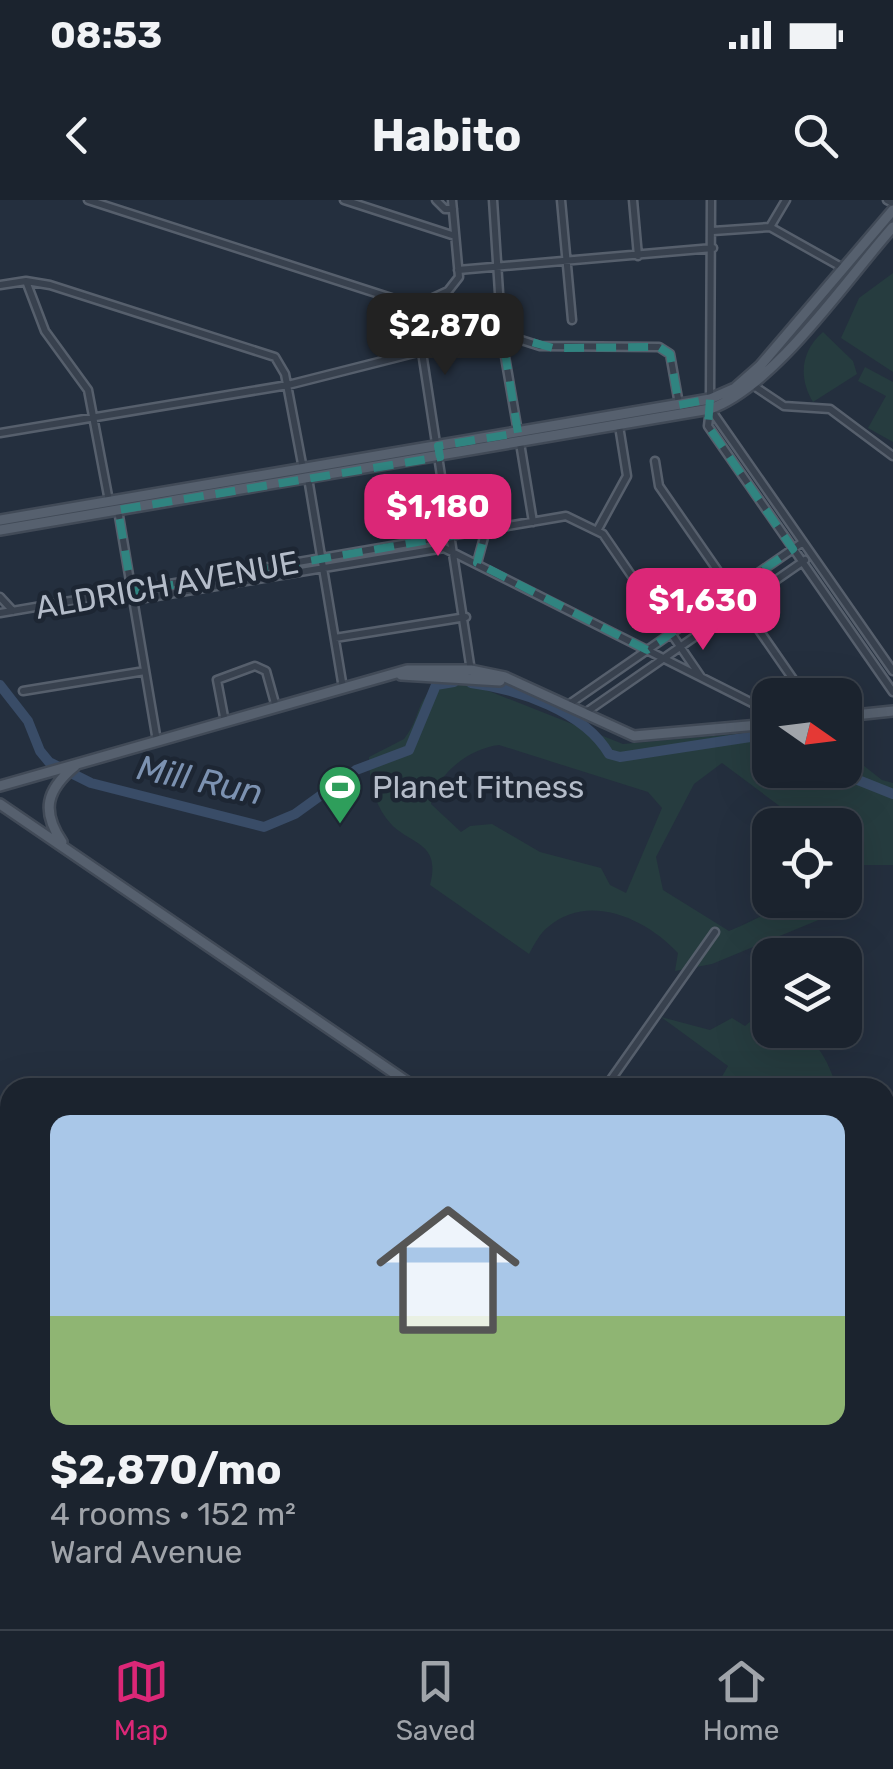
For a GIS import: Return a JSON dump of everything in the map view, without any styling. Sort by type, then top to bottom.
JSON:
[{"type":"main road","points":[[0,530],[519,438],[680,405],[710,404],[760,366],[844,268],[891,204]]},
{"type":"main road","points":[[519,438],[619,426],[710,404],[754,386],[893,227]]},
{"type":"main road","points":[[0,520],[305,474]]},
{"type":"main road","points":[[0,786],[58,773],[398,674],[471,674],[510,681],[615,730],[649,737],[752,726]]},
{"type":"main road","points":[[862,714],[893,711]]},
{"type":"main road","points":[[58,773],[47,812],[67,849]]},
{"type":"main road","points":[[0,804],[401,1078]]},
{"type":"street","points":[[88,200],[554,348],[659,347],[670,354],[680,405]]},
{"type":"street","points":[[344,200],[455,236]]},
{"type":"street","points":[[436,200],[445,210],[453,204]]},
{"type":"street","points":[[492,200],[502,334],[533,522]]},
{"type":"street","points":[[561,200],[572,320]]},
{"type":"street","points":[[633,200],[638,256]]},
{"type":"street","points":[[711,200],[708,426],[893,692]]},
{"type":"street","points":[[770,227],[786,200]]},
{"type":"street","points":[[418,307],[453,287],[458,270],[453,204]]},
{"type":"street","points":[[713,231],[770,227],[844,268]]},
{"type":"street","points":[[458,270],[713,248]]},
{"type":"street","points":[[26,281],[46,330],[83,381],[95,417],[109,502]]},
{"type":"street","points":[[0,285],[26,281],[267,353],[280,362],[288,385],[343,688]]},
{"type":"street","points":[[418,307],[466,618],[471,674]]},
{"type":"street","points":[[0,434],[288,385],[422,351]]},
{"type":"street","points":[[754,386],[784,406],[830,409],[893,456]]},
{"type":"street","points":[[710,404],[893,671]]},
{"type":"street","points":[[619,426],[628,476],[598,530],[701,677]]},
{"type":"street","points":[[721,445],[732,438]]},
{"type":"street","points":[[655,461],[659,486],[792,678]]},
{"type":"street","points":[[118,510],[157,742]]},
{"type":"street","name":"ALDRICH AVENUE","points":[[322,564],[566,516],[598,530]]},
{"type":"street","points":[[477,564],[486,530]]},
{"type":"street","points":[[568,705],[803,542]]},
{"type":"street","name":"ALDRICH AVENUE","points":[[0,613],[132,596],[322,564],[444,548],[456,553]]},
{"type":"street","points":[[456,553],[752,703]]},
{"type":"street","points":[[584,714],[813,556]]},
{"type":"street","points":[[0,598],[14,611]]},
{"type":"street","points":[[335,638],[466,618]]},
{"type":"street","points":[[225,722],[216,680],[254,666],[266,672],[276,707]]},
{"type":"street","points":[[23,691],[145,671]]},
{"type":"street","points":[[612,1078],[715,932]]},
{"type":"highlighted area","points":[[502,334],[553,348],[659,347],[670,354],[679,405],[710,399],[708,426],[793,549],[647,650],[477,563],[486,530],[132,592],[118,510],[440,457],[438,446],[518,433]]},
{"type":"green space","points":[[893,273],[893,372],[841,338],[859,298]]},
{"type":"green space","points":[[823,332],[853,361],[857,374],[813,402],[805,383],[804,365],[810,347]]},
{"type":"green space","points":[[865,367],[893,382],[893,442],[868,428],[886,396],[858,381]]},
{"type":"green space","points":[[466,682],[623,744],[752,733],[752,785],[722,763],[694,784],[656,857],[663,890],[729,931],[757,918],[823,918],[775,938],[752,938],[752,947],[712,964],[675,971],[678,953],[651,930],[617,914],[581,911],[564,916],[545,930],[529,954],[430,885],[432,870],[427,851],[394,827],[375,796],[369,757],[404,739],[423,701],[436,689]],"holes":[[[499,745],[648,792],[662,808],[626,893],[610,885],[601,868],[540,852],[492,824],[470,826],[461,832],[431,804],[440,783],[456,764],[477,751]]]},
{"type":"green space","points":[[862,764],[882,780],[893,783],[893,865],[862,865],[862,808],[782,808],[755,788],[862,788]]},
{"type":"green space","points":[[661,1017],[710,1030],[732,1018],[745,1026],[752,1020],[752,1048],[818,1048],[833,1078],[721,1078],[728,1066]]},
{"type":"waterway","name":"Mill Run","points":[[0,685],[28,721],[49,762],[91,783],[264,827],[295,814],[356,770],[409,750],[436,685],[454,682]]},
{"type":"waterway","name":"Mill Run","points":[[471,683],[529,697],[567,714],[598,739],[609,754],[620,757],[752,737]]},
{"type":"waterway","name":"Mill Run","points":[[862,782],[893,794]]},
{"type":"place","name":"Planet Fitness","points":[[340,825]]}]
